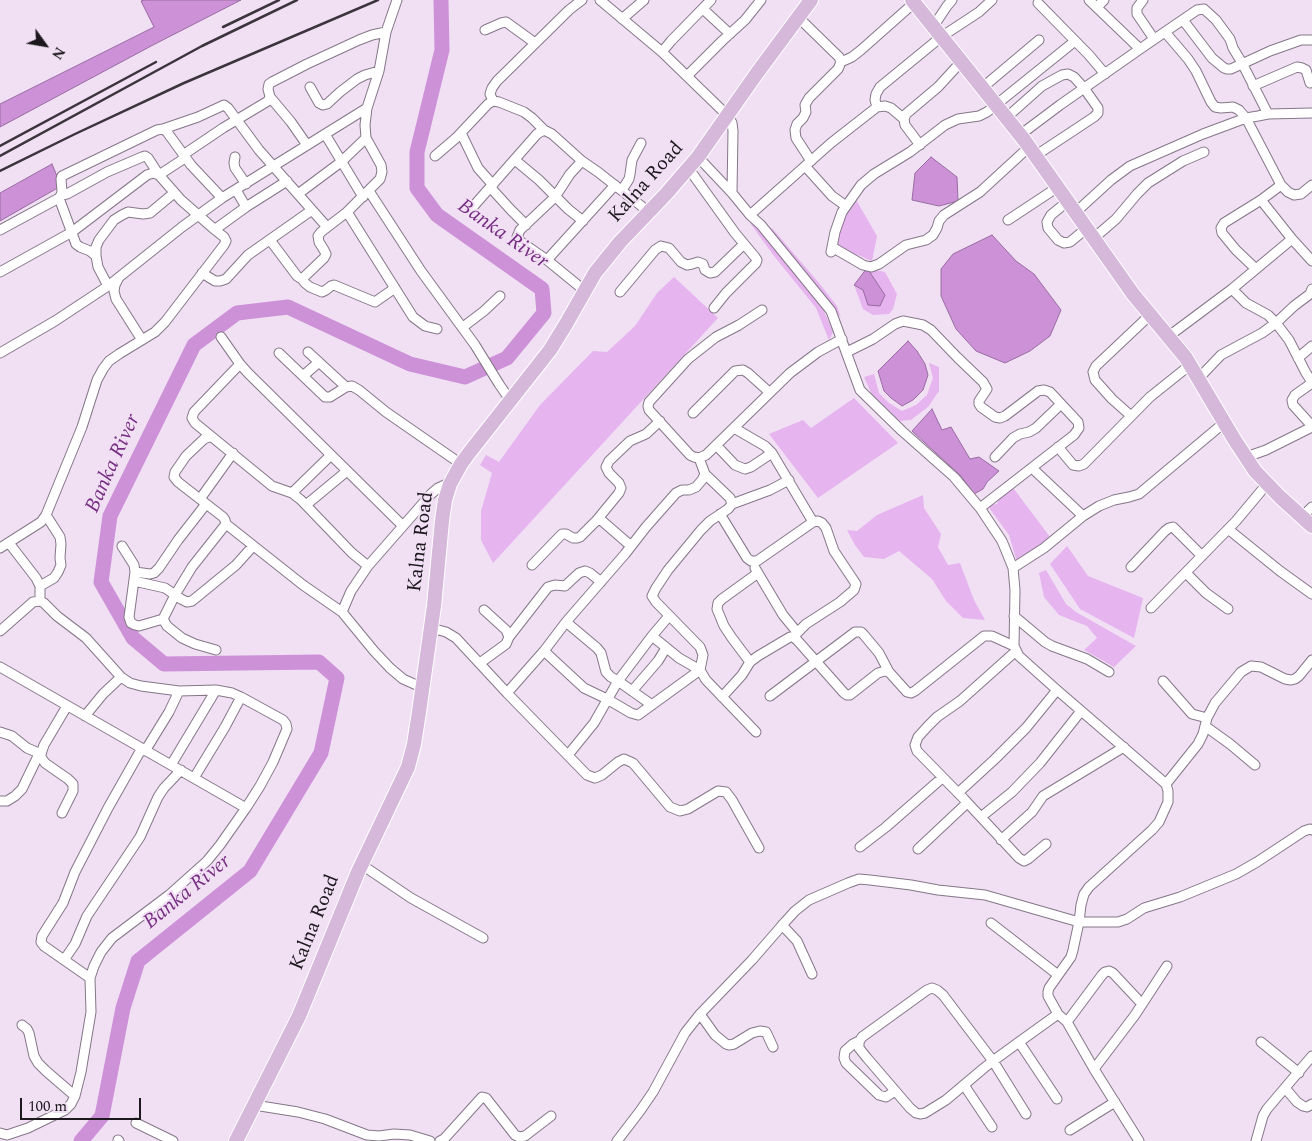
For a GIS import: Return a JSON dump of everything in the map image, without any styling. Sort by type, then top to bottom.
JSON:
[{"type":"main road","name":"Kalna Road","points":[[239,1140],[254,1105],[299,1016],[362,865],[408,767],[414,744],[423,688],[445,500],[451,482],[461,464],[550,350],[595,273],[620,242],[698,157],[798,18],[807,1]]},
{"type":"main road","points":[[913,1],[1020,135],[1133,294],[1169,336],[1190,365],[1255,471],[1267,484],[1309,517]]},
{"type":"street","points":[[302,279],[325,256],[326,253],[318,242],[321,232],[347,212],[380,179],[381,165],[366,138],[365,125],[367,108],[379,70],[386,32],[397,0]]},
{"type":"street","points":[[493,101],[490,94],[497,82],[534,43],[582,0]]},
{"type":"street","points":[[600,0],[662,52],[732,123],[732,193]]},
{"type":"street","points":[[622,19],[644,0]]},
{"type":"street","points":[[662,52],[711,0]]},
{"type":"street","points":[[687,76],[745,20],[761,0]]},
{"type":"street","points":[[937,32],[947,6],[952,0]]},
{"type":"street","points":[[877,107],[875,100],[880,88],[937,32],[971,19],[992,0]]},
{"type":"street","points":[[1088,0],[1140,49]]},
{"type":"street","points":[[1096,7],[1104,0]]},
{"type":"street","points":[[1143,0],[1137,8],[1136,14],[1154,39]]},
{"type":"street","points":[[846,206],[822,186],[808,163],[796,138],[795,130],[806,112],[805,105],[809,98],[838,69],[841,62],[861,50],[913,1]]},
{"type":"street","points":[[1038,2],[1105,74]]},
{"type":"street","points":[[703,9],[730,34]]},
{"type":"street","points":[[1020,135],[1154,39],[1197,10],[1204,9],[1230,39],[1268,114]]},
{"type":"street","points":[[798,18],[839,57],[841,62]]},
{"type":"street","points":[[1183,20],[1212,58],[1224,68],[1231,69],[1242,62],[1301,40],[1312,40]]},
{"type":"street","points":[[485,30],[506,22],[534,43]]},
{"type":"street","points":[[307,145],[292,122],[270,98],[269,84],[359,40],[386,32]]},
{"type":"street","points":[[1165,32],[1196,71],[1210,102],[1215,107],[1233,107],[1239,110],[1246,118],[1281,185],[1294,195],[1301,194],[1312,185]]},
{"type":"street","points":[[982,88],[1039,40]]},
{"type":"street","points":[[1006,118],[1042,86],[1062,75],[1068,74],[1074,77],[1084,88],[1098,108],[1098,113],[1094,117],[1032,152],[980,192],[944,215],[932,235],[926,240],[906,245],[879,264],[871,267],[863,265],[832,249],[835,232],[842,212],[861,185],[874,174],[920,145],[945,125],[958,119],[980,116],[987,112],[1075,41]]},
{"type":"street","points":[[920,145],[905,125],[904,119],[906,114],[932,92],[961,62]]},
{"type":"street","points":[[1253,86],[1297,67],[1306,70],[1310,83]]},
{"type":"street","points":[[310,87],[323,105],[327,104],[357,79],[379,70]]},
{"type":"street","points":[[159,175],[237,120],[265,104],[270,98]]},
{"type":"street","points":[[435,156],[461,133],[488,104],[493,101],[499,102],[524,112],[582,161],[649,212]]},
{"type":"street","points":[[96,256],[76,244],[60,197],[62,192],[62,176],[156,130],[198,118],[224,105],[259,150],[327,227]]},
{"type":"street","points":[[750,215],[831,143],[877,107],[885,106],[891,108],[904,119]]},
{"type":"street","points":[[0,353],[108,286],[222,198],[367,108]]},
{"type":"street","points":[[1204,152],[1183,161],[1148,183],[1116,219],[1091,233],[1064,243],[1058,240],[1048,228],[1047,222],[1051,216],[1072,207],[1130,166],[1203,134],[1246,118],[1268,114],[1312,113]]},
{"type":"street","points":[[162,129],[167,132],[184,156],[222,198]]},
{"type":"street","points":[[471,209],[537,134],[544,130]]},
{"type":"street","points":[[461,133],[478,168],[507,206],[526,225]]},
{"type":"street","points":[[325,134],[341,162],[463,327],[510,400]]},
{"type":"street","points":[[298,194],[341,162],[366,138]]},
{"type":"street","points":[[547,260],[583,221],[628,179],[632,160],[641,143]]},
{"type":"street","points":[[0,230],[107,172],[145,156],[174,193],[224,237],[226,241],[165,322],[155,332],[119,354],[102,369],[82,426],[46,515],[40,522],[0,548]]},
{"type":"street","points":[[235,156],[235,168],[246,184]]},
{"type":"street","points":[[698,157],[750,215],[761,224],[831,311],[860,390],[902,432],[954,477],[980,508],[1002,541],[1013,568],[1015,649],[960,701],[918,737],[915,745],[916,751],[1019,858],[1028,859],[1046,844]]},
{"type":"street","points":[[515,160],[583,221]]},
{"type":"street","points":[[582,161],[570,174],[555,197],[520,230],[517,237],[585,291]]},
{"type":"street","points":[[689,168],[757,260],[714,308]]},
{"type":"street","points":[[0,272],[72,232],[147,175],[153,173],[159,175]]},
{"type":"street","points":[[214,229],[287,181]]},
{"type":"street","points":[[1256,269],[1236,250],[1222,233],[1222,228],[1224,223],[1281,185]]},
{"type":"street","points":[[1008,220],[1058,187]]},
{"type":"street","points":[[236,190],[246,207]]},
{"type":"street","points":[[108,286],[98,267],[96,247],[99,240],[114,220],[122,214],[128,212],[150,213],[174,193]]},
{"type":"street","points":[[1261,200],[1312,261]]},
{"type":"street","points":[[202,273],[215,281],[226,279],[241,262],[312,210]]},
{"type":"street","points":[[347,212],[414,317],[425,326],[437,329]]},
{"type":"street","points":[[1169,336],[1232,289],[1292,239]]},
{"type":"street","points":[[270,240],[297,276],[305,284],[322,292],[334,285],[376,302],[395,288]]},
{"type":"street","points":[[620,292],[655,250],[661,246],[669,248],[681,262],[687,265],[698,262],[703,264],[710,273],[715,272],[744,244]]},
{"type":"street","points":[[118,279],[114,291],[116,298],[142,340]]},
{"type":"street","points":[[1232,289],[1246,303],[1268,315],[1276,323],[1289,340],[1312,383],[1295,395],[1292,400],[1293,405],[1312,427],[1246,458]]},
{"type":"street","points":[[1198,378],[1220,355],[1262,333],[1276,323],[1310,294],[1312,289]]},
{"type":"street","points":[[463,327],[500,296]]},
{"type":"street","points":[[762,310],[716,337],[688,358],[649,402],[649,410],[690,455],[699,458],[706,455],[790,372],[818,352],[842,339]]},
{"type":"street","points":[[1130,415],[1095,380],[1093,372],[1096,366],[1150,315]]},
{"type":"street","points":[[846,352],[903,321],[923,325],[931,330],[983,382],[987,389],[979,404],[995,417],[1006,416],[1038,390],[1044,390],[1050,392],[1078,422],[1079,428],[1074,435],[980,508]]},
{"type":"street","points":[[221,337],[240,364],[403,526]]},
{"type":"street","points":[[1298,358],[1312,346]]},
{"type":"street","points":[[308,352],[346,387]]},
{"type":"street","points":[[279,353],[325,397],[330,397],[346,387],[352,386],[461,464]]},
{"type":"street","points":[[303,376],[319,362]]},
{"type":"street","points":[[240,364],[194,412],[192,418],[194,423],[272,486],[292,493],[352,553],[368,566]]},
{"type":"street","points":[[1058,447],[1074,464],[1079,466],[1084,464],[1130,415],[1190,365]]},
{"type":"street","points":[[693,413],[735,371],[743,370],[748,373],[770,392]]},
{"type":"street","points":[[996,457],[1013,438],[1036,428],[1061,404]]},
{"type":"street","points":[[532,566],[559,536],[566,534],[573,538],[580,537],[596,521],[621,488],[619,483],[608,473],[606,467],[609,461],[630,441],[646,434],[660,422]]},
{"type":"street","points":[[1013,568],[1044,548],[1083,516],[1107,503],[1139,494],[1224,422]]},
{"type":"street","points":[[734,428],[765,446],[772,453],[813,522]]},
{"type":"street","points":[[211,436],[204,439],[186,456],[175,472],[174,478],[223,517],[226,524],[253,546],[303,585],[342,612],[390,668],[404,679],[423,688]]},
{"type":"street","points":[[716,446],[735,466],[745,469],[772,453]]},
{"type":"street","points":[[135,576],[150,574],[159,568],[233,453]]},
{"type":"street","points":[[292,493],[331,455]]},
{"type":"street","points":[[699,458],[704,474],[730,498],[732,504]]},
{"type":"street","points":[[1032,468],[1083,516]]},
{"type":"street","points":[[306,505],[347,471]]},
{"type":"street","points":[[507,693],[676,493],[696,486],[702,480],[704,474]]},
{"type":"street","points":[[544,651],[584,688],[638,715],[700,670],[703,655],[700,647],[654,599],[652,596],[653,592],[668,570],[710,521],[728,509],[732,504],[764,493],[789,480]]},
{"type":"street","points":[[342,612],[351,591],[368,566],[431,494],[438,488],[451,482]]},
{"type":"street","points":[[1151,608],[1228,529],[1267,484]]},
{"type":"street","points":[[720,514],[795,634],[847,695],[853,694],[878,673],[889,672]]},
{"type":"street","points":[[40,586],[54,578],[61,565],[62,544],[46,515]]},
{"type":"street","points":[[596,521],[600,520],[605,523],[631,546]]},
{"type":"street","points":[[722,697],[742,675],[750,662],[795,634],[806,624],[840,602],[854,590],[856,584],[834,551],[826,528],[818,521],[813,522],[757,561],[751,562]]},
{"type":"street","points":[[122,546],[134,565],[135,576],[129,617],[131,623],[139,626],[163,618],[175,594],[192,568],[226,524]]},
{"type":"street","points":[[1131,567],[1165,530],[1173,527],[1202,556]]},
{"type":"street","points":[[1228,529],[1312,594]]},
{"type":"street","points":[[8,543],[36,578],[40,586],[40,601]]},
{"type":"street","points":[[135,576],[165,588],[187,602],[192,601],[236,565],[253,546]]},
{"type":"street","points":[[480,664],[506,644],[509,637],[548,586],[555,584],[565,586],[579,573],[585,571],[601,582]]},
{"type":"street","points":[[750,662],[724,626],[716,609],[722,599],[758,573]]},
{"type":"street","points":[[1186,573],[1206,593],[1228,609]]},
{"type":"street","points":[[0,631],[33,602],[40,601],[86,638],[121,677],[130,683],[179,691],[216,690],[241,696],[283,720],[286,724],[286,729],[268,773],[246,808],[207,862],[169,895],[112,938],[101,952],[90,978],[91,1012],[81,1072],[75,1096],[70,1104],[65,1110],[28,1128],[7,1135],[0,1134]]},
{"type":"street","points":[[484,610],[506,630],[509,637]]},
{"type":"street","points":[[568,755],[594,723],[618,681],[669,616]]},
{"type":"street","points":[[1014,616],[1052,646],[1087,659],[1109,672]]},
{"type":"street","points":[[163,618],[167,626],[182,638],[216,650]]},
{"type":"street","points":[[566,622],[597,648],[601,653],[606,672],[611,678],[652,705]]},
{"type":"street","points":[[431,628],[446,632],[456,638],[587,775],[595,778],[602,776],[624,759],[633,763],[670,807],[680,811],[688,809],[718,791],[726,792],[759,848]]},
{"type":"street","points":[[770,696],[855,632],[860,632],[879,653],[889,672],[905,690],[911,693],[916,691],[984,636],[992,636],[1015,649],[1029,666],[1166,784],[1168,802],[1159,822],[1089,887],[1084,894],[1071,957],[1048,992],[1048,996],[1058,1014],[1068,1022],[1094,1069],[1139,1141]]},
{"type":"street","points":[[652,636],[679,658],[700,670],[706,680],[756,732]]},
{"type":"street","points":[[632,691],[658,661],[666,648]]},
{"type":"street","points":[[1166,784],[1198,744],[1215,704],[1241,672],[1252,666],[1262,667],[1285,679],[1291,680],[1299,676],[1312,660]]},
{"type":"street","points":[[0,667],[246,808]]},
{"type":"street","points":[[85,716],[102,694],[121,677]]},
{"type":"street","points":[[1163,681],[1192,714],[1206,722],[1256,765]]},
{"type":"street","points":[[171,765],[216,690]]},
{"type":"street","points":[[958,793],[1020,734],[1057,690]]},
{"type":"street","points":[[90,978],[44,946],[41,942],[42,936],[63,903],[104,816],[143,750],[170,712],[179,691]]},
{"type":"street","points":[[194,778],[241,696]]},
{"type":"street","points":[[0,801],[8,800],[22,789],[44,745],[67,706]]},
{"type":"street","points":[[981,817],[1012,792],[1040,763],[1082,711]]},
{"type":"street","points":[[0,732],[12,736],[27,748],[40,754],[45,763],[73,784],[73,791],[62,813]]},
{"type":"street","points":[[1001,840],[1032,812],[1043,796],[1124,747]]},
{"type":"street","points":[[64,960],[75,944],[87,916],[140,837],[158,797],[181,770]]},
{"type":"street","points":[[860,847],[942,778]]},
{"type":"street","points":[[918,849],[967,803]]},
{"type":"street","points":[[617,1141],[653,1092],[685,1033],[700,1014],[752,960],[795,911],[809,900],[859,879],[911,884],[938,890],[985,895],[1079,919],[1118,922],[1127,919],[1144,908],[1180,897],[1236,874],[1304,831],[1312,830]]},
{"type":"street","points":[[362,865],[411,898],[483,938]]},
{"type":"street","points":[[991,923],[1058,976]]},
{"type":"street","points":[[782,925],[797,941],[812,974]]},
{"type":"street","points":[[1094,1069],[1142,1004],[1167,966]]},
{"type":"street","points":[[1068,1022],[1102,975],[1109,971],[1142,1004]]},
{"type":"street","points":[[895,1091],[886,1097],[879,1096],[846,1063],[844,1058],[845,1051],[932,988],[944,995],[993,1062],[1026,1114]]},
{"type":"street","points":[[700,1014],[716,1035],[726,1044],[734,1044],[760,1031],[766,1032],[773,1047]]},
{"type":"street","points":[[859,1041],[859,1048],[910,1108],[916,1113],[925,1114],[1058,1014]]},
{"type":"street","points":[[22,1025],[29,1033],[34,1056],[38,1063],[75,1096]]},
{"type":"street","points":[[1019,1042],[1057,1099]]},
{"type":"street","points":[[1261,1042],[1298,1073]]},
{"type":"street","points":[[1256,1141],[1263,1116],[1272,1102],[1312,1056]]},
{"type":"street","points":[[964,1085],[992,1127]]},
{"type":"street","points":[[1285,1088],[1303,1106],[1307,1107],[1312,1104]]},
{"type":"street","points":[[440,1141],[444,1139],[482,1097],[486,1098],[515,1135],[519,1137],[525,1136],[551,1116]]},
{"type":"street","points":[[1070,1130],[1115,1102]]},
{"type":"street","points":[[254,1105],[298,1112],[325,1119],[367,1135],[410,1135],[430,1141]]},
{"type":"street","points":[[136,1123],[173,1141]]},
{"type":"shaded area","points":[[241,0],[0,127],[0,104],[154,27],[141,1]]},
{"type":"shaded area","points":[[931,157],[957,177],[958,201],[939,206],[912,200],[915,173]]},
{"type":"shaded area","points":[[52,164],[61,186],[0,221],[0,193]]},
{"type":"shaded area","points":[[855,198],[877,236],[872,261],[836,246],[844,216]]},
{"type":"shaded area","points":[[750,223],[755,225],[823,309],[833,332],[829,340],[816,308]]},
{"type":"shaded area","points":[[772,228],[837,306],[841,318],[770,230]]},
{"type":"shaded area","points":[[992,235],[1016,261],[1034,274],[1061,310],[1050,336],[1030,351],[1005,363],[976,351],[956,329],[941,296],[941,269],[953,254]]},
{"type":"shaded area","points":[[867,268],[885,272],[897,294],[893,309],[889,314],[873,315],[863,309],[854,285],[863,290],[885,295]]},
{"type":"shaded area","points":[[867,268],[885,295],[880,306],[868,305],[863,290],[854,285]]},
{"type":"shaded area","points":[[674,277],[718,318],[493,563],[481,540],[481,511],[492,473],[480,465],[486,455],[499,462],[540,405],[593,351],[607,352],[635,326],[657,293]]},
{"type":"shaded area","points":[[908,341],[925,364],[928,375],[923,390],[913,400],[902,406],[884,391],[878,371]]},
{"type":"shaded area","points":[[929,363],[939,367],[939,391],[928,407],[911,420],[900,421],[886,409],[873,397],[864,377],[874,374],[879,393],[889,403],[902,411],[916,405],[927,395],[933,378]]},
{"type":"shaded area","points":[[854,398],[898,443],[818,498],[769,434],[803,420],[811,428]]},
{"type":"shaded area","points":[[932,409],[942,430],[951,427],[970,459],[979,457],[999,471],[987,482],[983,489],[974,494],[961,476],[912,431]]},
{"type":"shaded area","points":[[1011,485],[1050,537],[1033,552],[1017,562],[1009,535],[987,505],[997,504],[1001,493]]},
{"type":"shaded area","points":[[923,495],[924,508],[941,534],[938,547],[948,565],[960,563],[974,600],[985,620],[963,618],[946,601],[932,579],[899,551],[884,559],[864,557],[847,530],[857,531],[877,515]]},
{"type":"shaded area","points":[[1067,546],[1088,576],[1143,598],[1134,638],[1080,609],[1050,564]]},
{"type":"shaded area","points":[[1046,570],[1066,604],[1076,612],[1136,646],[1114,667],[1084,650],[1097,638],[1087,626],[1059,615],[1044,597],[1039,573]]},
{"type":"waterway","name":"Banka River","points":[[81,1141],[102,1116],[123,1008],[138,961],[250,871],[321,753],[337,678],[319,662],[164,664],[133,638],[101,582],[110,516],[194,345],[237,313],[288,307],[410,364],[465,377],[507,358],[544,313],[542,289],[437,215],[417,188],[417,152],[442,50],[441,0]]},
{"type":"railway","points":[[223,27],[279,0]]},
{"type":"railway","points":[[0,156],[202,46],[297,0]]},
{"type":"railway","points":[[0,171],[184,83],[378,0]]},
{"type":"railway","points":[[0,146],[156,62]]}]
